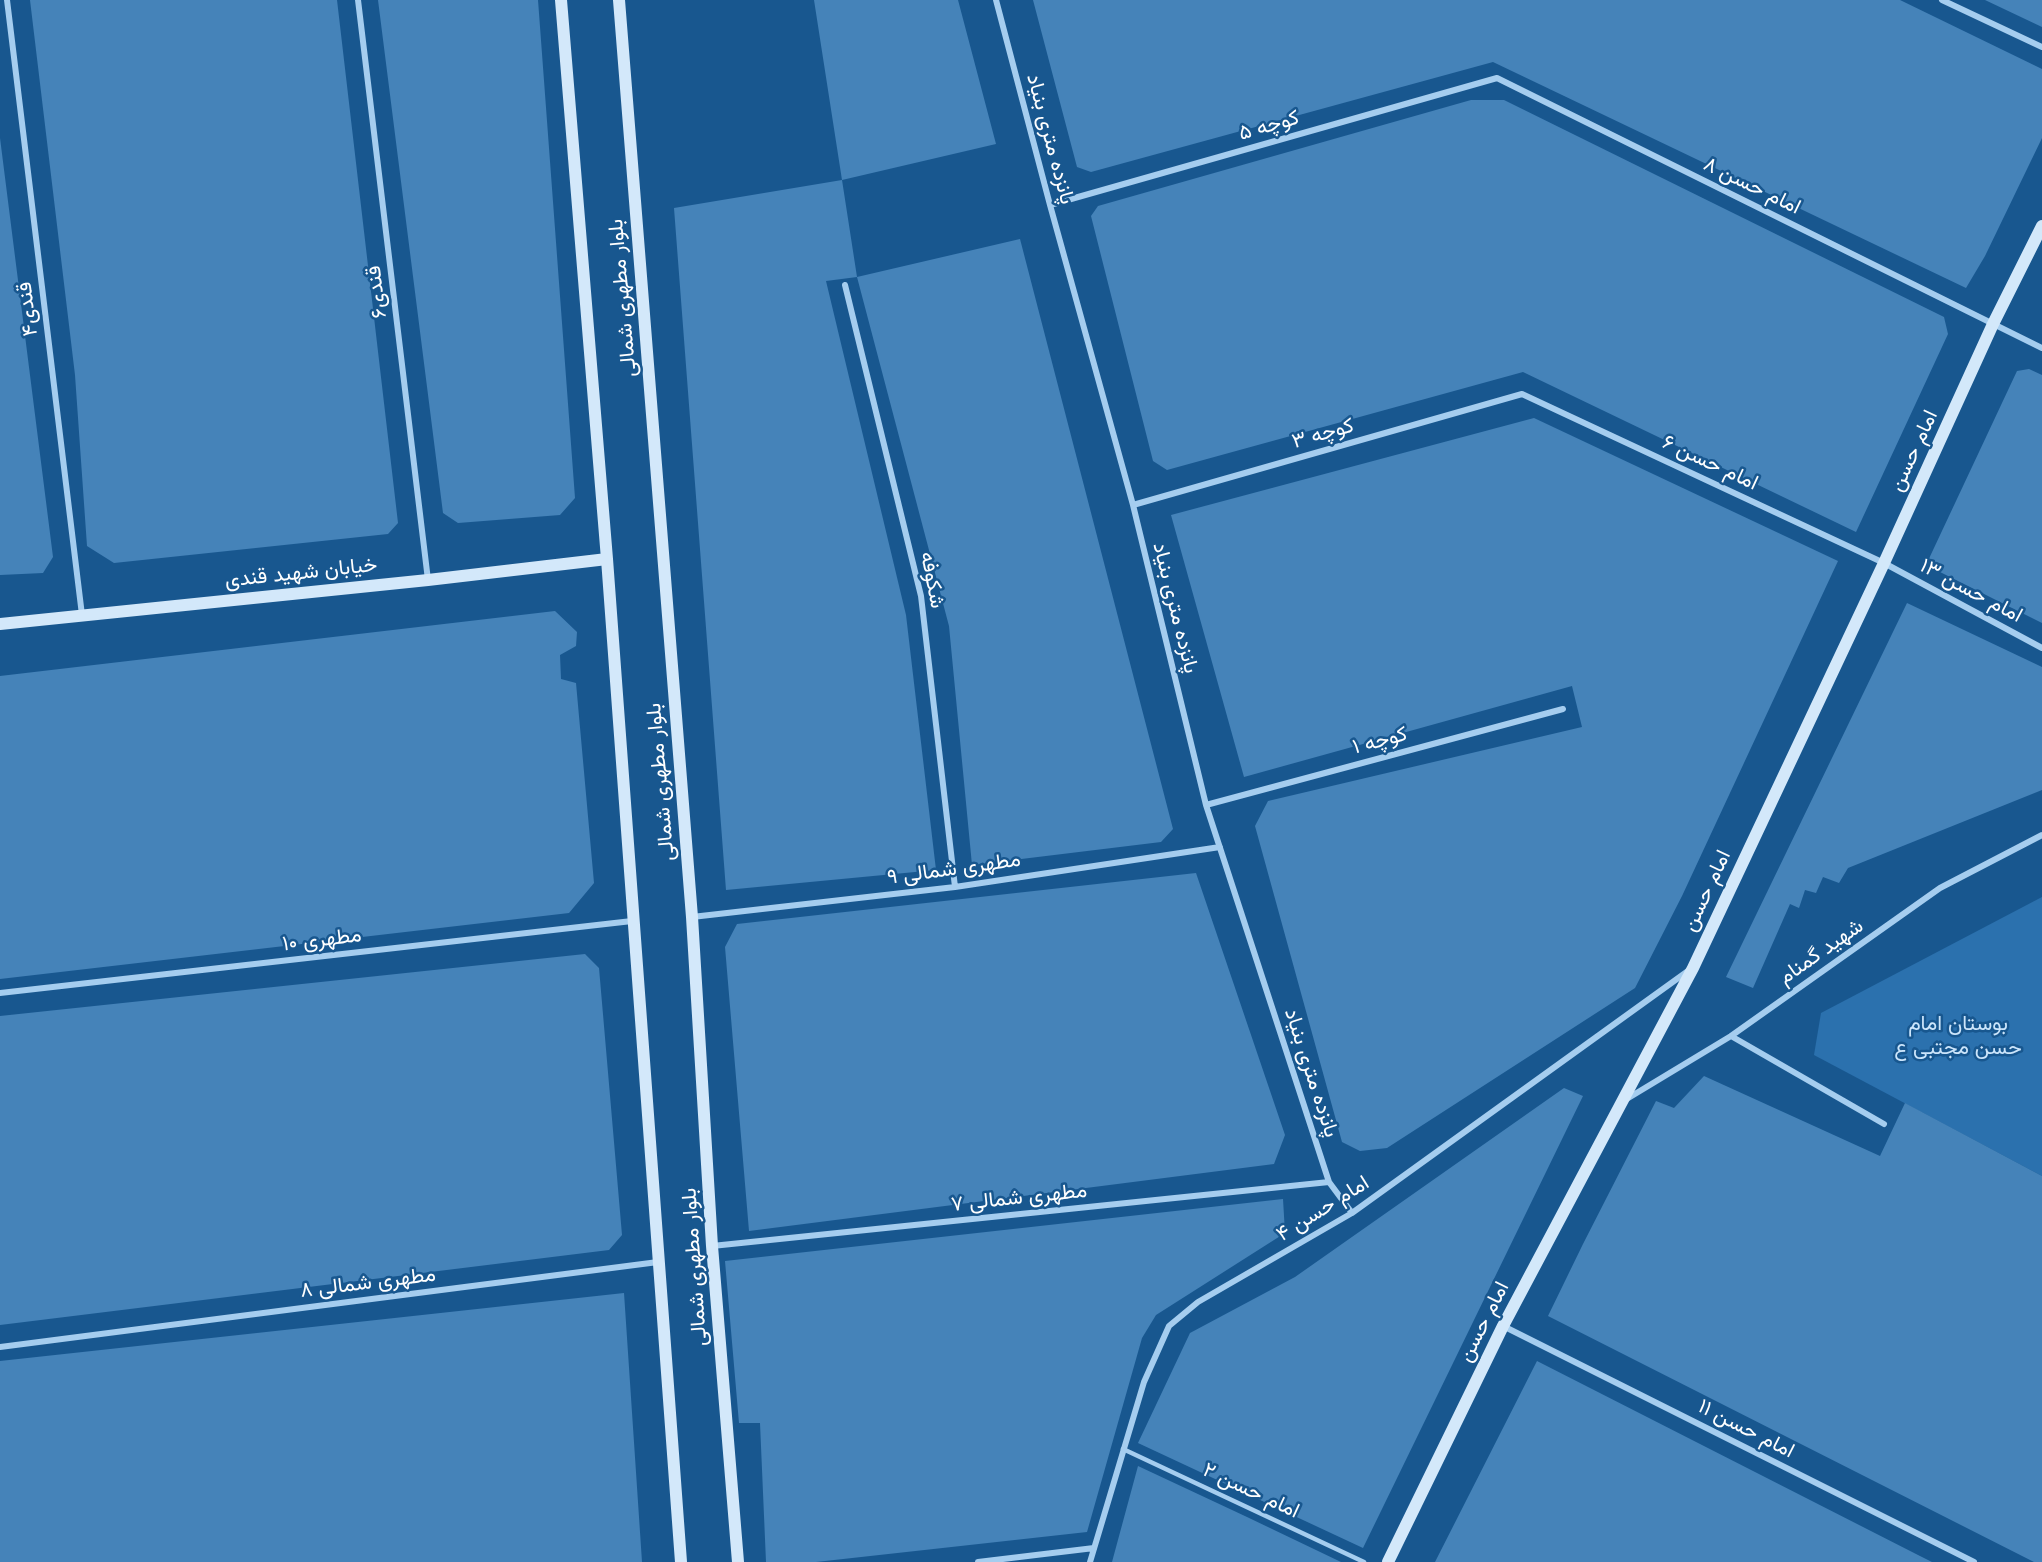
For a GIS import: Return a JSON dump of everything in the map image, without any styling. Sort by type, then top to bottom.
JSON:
[{"type":"street","name":"قندی۴","points":[[7,0],[82,615]]},
{"type":"street","name":"قندی۶","points":[[358,0],[428,580]]},
{"type":"street","name":"بلوار مطهری شمالی","points":[[561,0],[607,559],[681,1562]]},
{"type":"street","name":"بلوار مطهری شمالی","points":[[618,0],[692,918],[712,1246],[738,1562]]},
{"type":"street","name":"پانزده متری بنیاد","points":[[996,0],[1133,505],[1206,805],[1329,1182],[1352,1213]]},
{"type":"street","points":[[1942,0],[2042,47]]},
{"type":"street","name":"کوچه ۵","points":[[1050,205],[1497,78]]},
{"type":"street","name":"امام حسن ۸","points":[[1497,78],[2042,348]]},
{"type":"street","name":"امام حسن","points":[[1388,1562],[1503,1326],[1693,968],[1884,563],[1993,324],[2042,226]]},
{"type":"street","name":"شکوفه","points":[[845,285],[921,596],[955,887]]},
{"type":"street","name":"کوچه ۳","points":[[1133,505],[1522,394]]},
{"type":"street","name":"امام حسن ۶","points":[[1522,394],[1884,563]]},
{"type":"street","name":"خیابان شهید قندی","points":[[0,624],[428,580],[607,559]]},
{"type":"street","name":"امام حسن ۱۳","points":[[1884,563],[2042,648]]},
{"type":"street","name":"کوچه ۱","points":[[1206,805],[1563,709]]},
{"type":"street","name":"شهید گمنام","points":[[1622,1102],[1731,1036],[1940,888],[2042,835]]},
{"type":"street","name":"مطهری شمالی ۹","points":[[692,918],[955,887],[1220,847]]},
{"type":"street","name":"مطهری ۱۰","points":[[0,993],[632,921]]},
{"type":"street","name":"امام حسن ۴","points":[[1090,1562],[1144,1382],[1169,1326],[1198,1302],[1352,1213],[1693,968]]},
{"type":"street","points":[[1731,1036],[1884,1124]]},
{"type":"street","name":"مطهری شمالی ۷","points":[[712,1246],[1329,1182]]},
{"type":"street","name":"مطهری شمالی ۸","points":[[0,1347],[658,1262]]},
{"type":"street","name":"امام حسن ۱۱","points":[[1503,1326],[1974,1562]]},
{"type":"street","points":[[978,1562],[1094,1548]]},
{"type":"lane","name":"امام حسن ۲","points":[[1123,1449],[1364,1562]]},
{"type":"green space","name":"بوستان امام حسن مجتبی ع","points":[[2042,897],[2042,1176],[1814,1055],[1821,1013]]},
{"type":"building","points":[[30,0],[337,0],[398,523],[388,534],[114,563],[87,546],[75,375]]},
{"type":"building","points":[[378,0],[538,0],[575,498],[560,515],[458,523],[443,513]]},
{"type":"building","points":[[814,0],[958,0],[996,144],[842,180]]},
{"type":"building","points":[[1033,0],[1900,0],[2042,69],[2042,138],[1985,256],[1966,288],[1493,62],[1091,172],[1077,167]]},
{"type":"building","points":[[1985,0],[2042,0],[2042,27]]},
{"type":"building","points":[[1471,100],[1504,100],[1944,317],[1948,334],[1856,532],[1523,372],[1167,470],[1153,461],[1091,216],[1098,206]]},
{"type":"building","points":[[0,138],[53,557],[43,573],[0,575]]},
{"type":"building","points":[[842,180],[857,277],[826,281],[906,615],[936,870],[726,890],[674,208]]},
{"type":"building","points":[[1020,239],[1173,829],[1161,842],[972,865],[949,626],[857,277]]},
{"type":"building","points":[[2029,369],[2042,375],[2042,623],[1926,565],[2017,371]]},
{"type":"building","points":[[1534,418],[1838,561],[1682,896],[1635,988],[1387,1148],[1360,1151],[1342,1142],[1255,826],[1268,801],[1582,727],[1572,686],[1244,777],[1171,515]]},
{"type":"building","points":[[1907,603],[2042,667],[2042,790],[1848,868],[1839,883],[1823,877],[1816,893],[1805,890],[1799,908],[1790,904],[1753,988],[1726,977]]},
{"type":"building","points":[[555,611],[577,632],[576,646],[560,655],[561,679],[576,683],[594,883],[569,913],[0,979],[0,676]]},
{"type":"building","points":[[1196,873],[1285,1135],[1274,1164],[749,1231],[725,947],[737,924]]},
{"type":"building","points":[[585,954],[599,968],[622,1235],[609,1250],[0,1325],[0,1016]]},
{"type":"building","points":[[1704,1076],[1880,1156],[1905,1103],[2042,1176],[2042,1562],[2034,1562],[1548,1316],[1656,1101],[1674,1108]]},
{"type":"building","points":[[1564,1088],[1583,1096],[1363,1548],[1138,1443],[1190,1333],[1295,1277]]},
{"type":"building","points":[[1283,1199],[1285,1233],[1156,1315],[1142,1338],[1087,1532],[816,1562],[766,1562],[760,1423],[739,1423],[725,1261]]},
{"type":"building","points":[[624,1293],[642,1562],[0,1562],[0,1361]]},
{"type":"building","points":[[1537,1361],[1918,1555],[1932,1562],[1435,1562]]},
{"type":"building","points":[[1138,1466],[1247,1517],[1341,1562],[1112,1562]]}]
